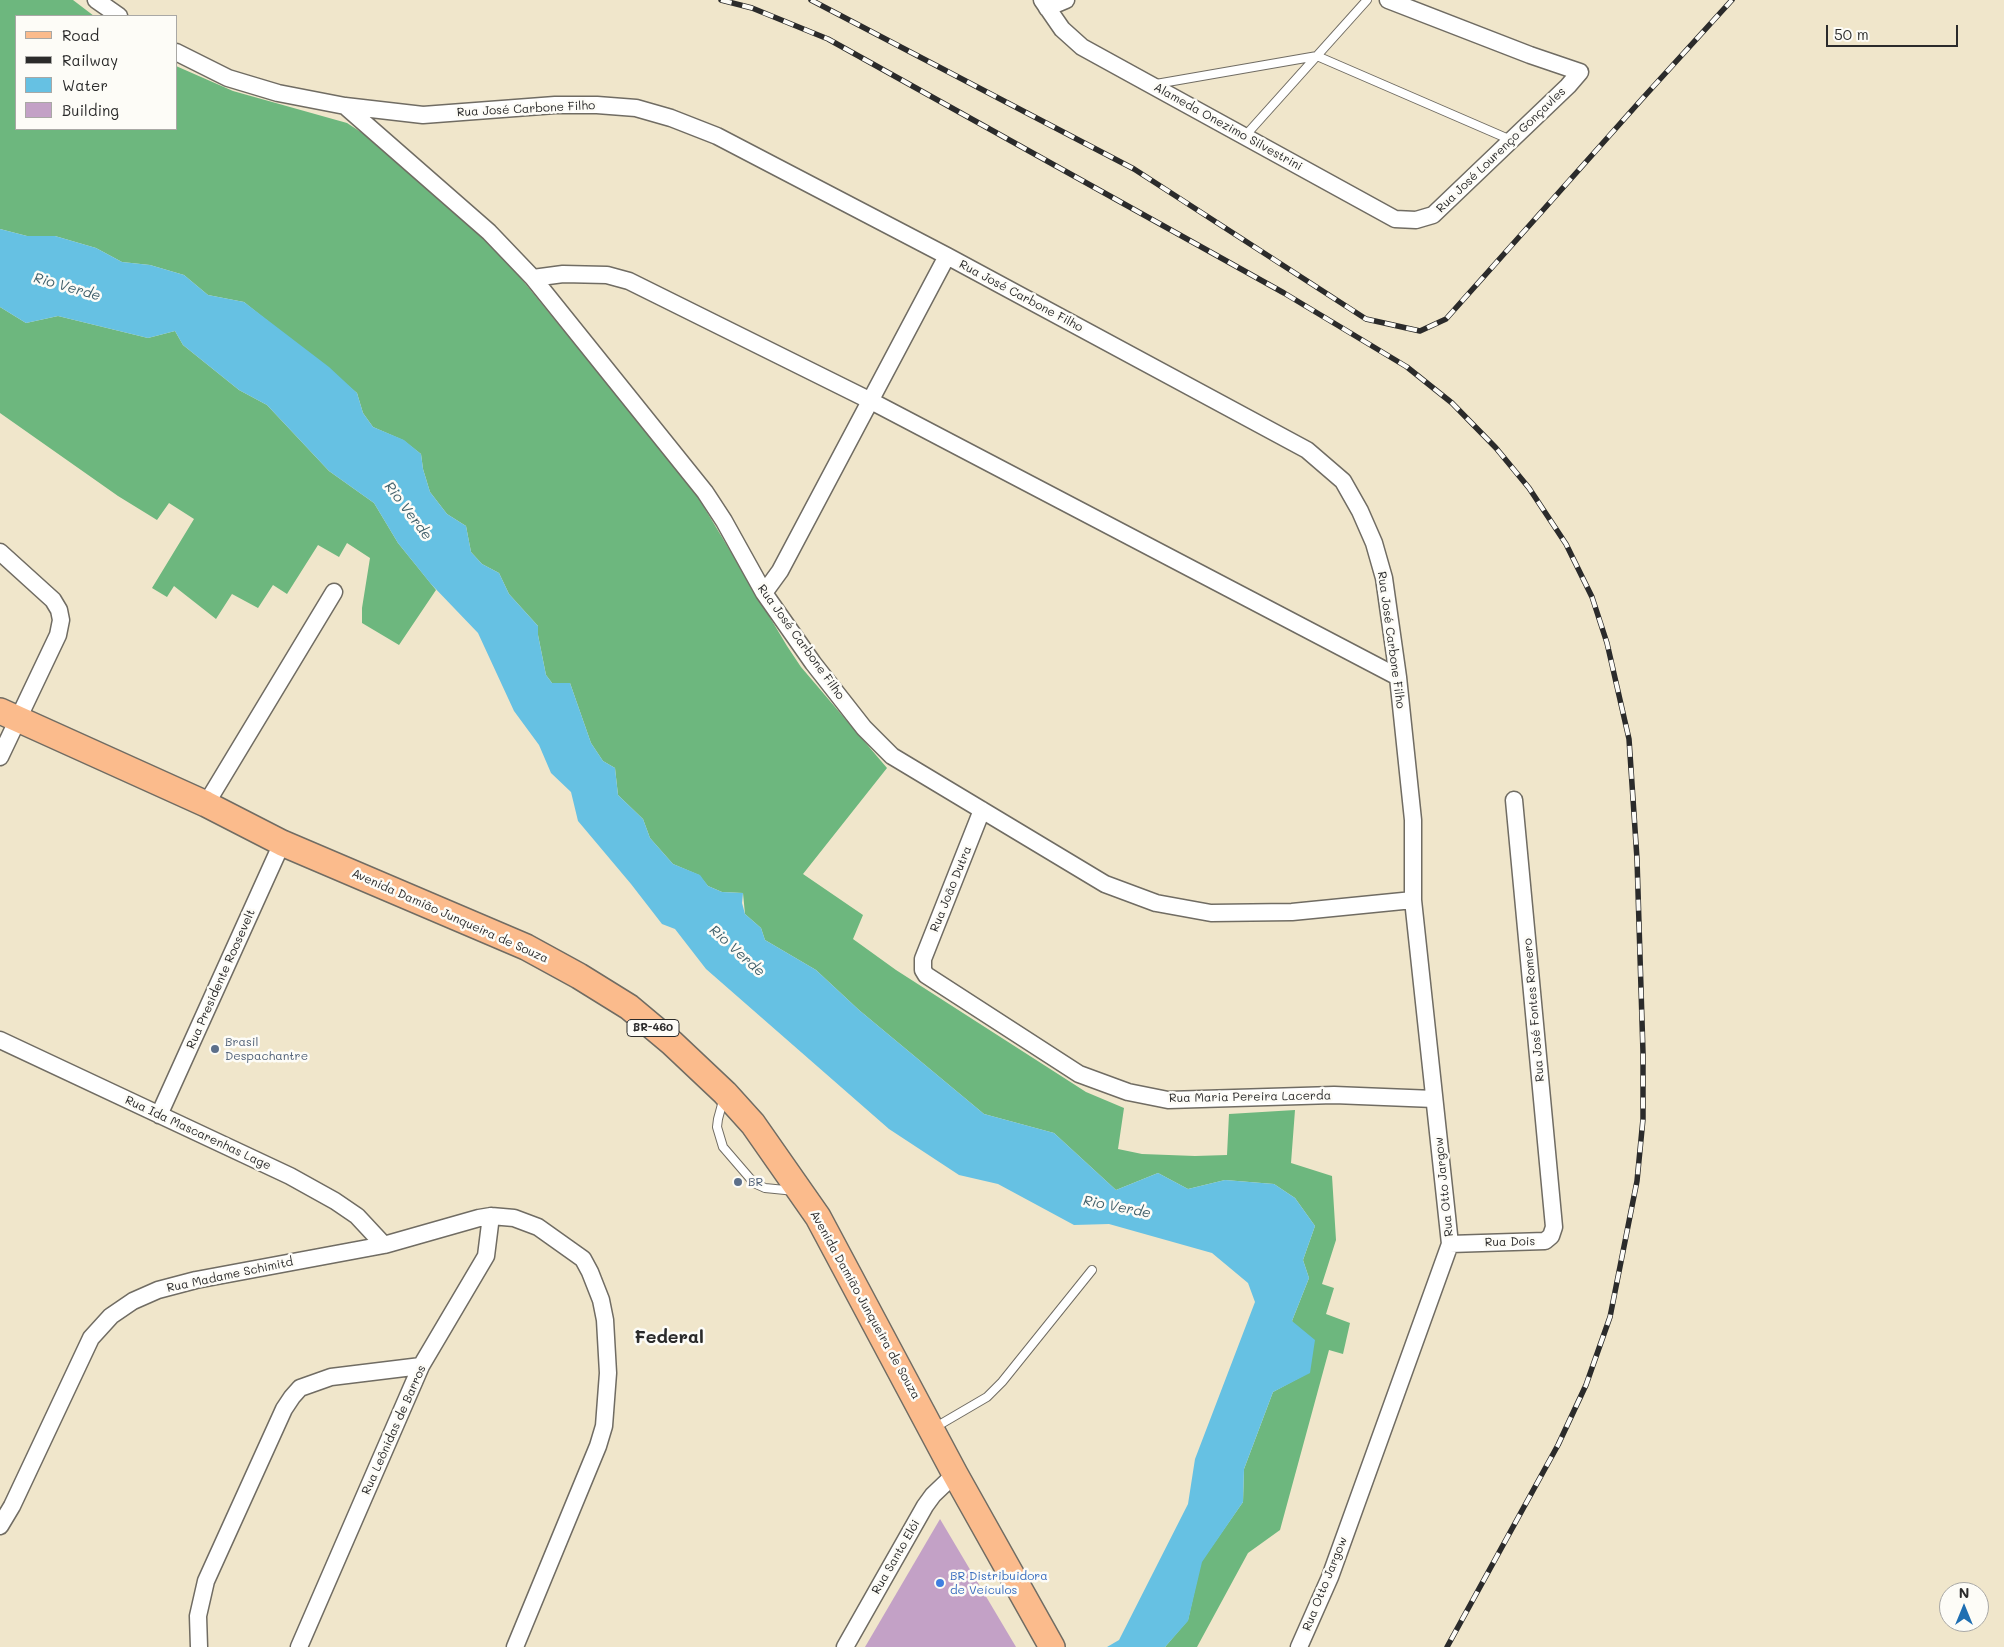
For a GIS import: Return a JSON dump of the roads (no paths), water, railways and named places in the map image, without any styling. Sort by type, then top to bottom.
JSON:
[{"type":"main road","name":"Avenida Damião Junqueira de Souza","points":[[8,715],[206,804],[282,843],[526,947],[579,976],[636,1013],[672,1043],[725,1093],[752,1124],[818,1217],[846,1266],[955,1474],[1049,1641]]},
{"type":"street","points":[[96,0],[118,15]]},
{"type":"street","points":[[1044,4],[1066,0]]},
{"type":"street","name":"Rua José Lourenço Gonçavles","points":[[1388,0],[1530,55],[1580,72],[1568,86],[1433,214]]},
{"type":"street","name":"Alameda Onezimo Silvestrini","points":[[1044,4],[1062,29],[1082,47],[1395,219],[1416,220],[1433,214]]},
{"type":"street","name":"Rua José Carbone Filho","points":[[178,53],[228,78],[278,93],[344,106],[424,115],[555,105],[597,105],[636,108],[671,118],[717,136],[947,256],[1307,450],[1343,481],[1360,511],[1374,543],[1384,578],[1398,677],[1413,820]]},
{"type":"street","name":"Rua José Carbone Filho","points":[[344,106],[489,232],[533,278],[705,492],[724,521],[764,593],[813,663],[864,728],[892,756],[1105,884],[1156,903],[1211,913],[1292,912],[1413,900]]},
{"type":"street","points":[[764,593],[780,571],[947,256]]},
{"type":"street","points":[[533,278],[563,274],[607,275],[629,281],[871,401],[1398,677]]},
{"type":"street","points":[[0,552],[53,600],[59,610],[61,620],[58,635],[8,715],[0,757]]},
{"type":"street","points":[[206,804],[334,592]]},
{"type":"street","name":"Rua José Fontes Romero","points":[[1514,800],[1554,1223],[1553,1246]]},
{"type":"street","name":"Rua João Dutra","points":[[923,970],[923,959],[982,810]]},
{"type":"street","name":"Rua Otto Jargow","points":[[1299,1647],[1330,1577],[1450,1244],[1413,900],[1413,820]]},
{"type":"street","name":"Rua Presidente Roosevelt","points":[[159,1115],[282,843]]},
{"type":"street","name":"Rua Maria Pereira Lacerda","points":[[923,970],[926,975],[1079,1074],[1128,1092],[1168,1100],[1334,1095],[1434,1099]]},
{"type":"street","name":"Rua Ida Mascarenhas Lage","points":[[0,1040],[290,1176],[335,1200],[357,1216],[384,1245]]},
{"type":"street","points":[[491,1216],[504,1216],[526,1221],[583,1259],[597,1288],[605,1320],[607,1341],[608,1387],[604,1426],[598,1446],[515,1647]]},
{"type":"street","name":"Rua Madame Schimitd","points":[[0,1526],[12,1506],[91,1338],[97,1329],[120,1309],[158,1290],[196,1280],[384,1245],[491,1216]]},
{"type":"street","name":"Rua Leônidas de Barros","points":[[299,1647],[421,1366],[486,1256],[491,1216]]},
{"type":"street","name":"Rua Dois","points":[[1450,1244],[1545,1241],[1551,1236],[1554,1223]]},
{"type":"street","points":[[199,1647],[198,1616],[206,1581],[284,1409],[292,1397],[300,1388],[331,1377],[421,1366]]},
{"type":"street","name":"Rua Santo Elói","points":[[845,1647],[925,1506],[933,1495],[955,1474]]},
{"type":"lane","points":[[1245,136],[1367,0]]},
{"type":"lane","points":[[1148,84],[1158,84],[1317,56],[1512,140]]},
{"type":"lane","points":[[725,1093],[717,1127],[723,1147],[754,1183],[764,1188],[802,1192]]},
{"type":"lane","points":[[932,1429],[987,1398],[1092,1270]]},
{"type":"water","name":"Rio Verde","points":[[0,229],[27,236],[55,236],[96,248],[122,262],[150,265],[184,275],[208,295],[244,302],[329,367],[357,393],[363,413],[373,427],[404,440],[421,454],[423,469],[430,492],[447,514],[466,526],[471,552],[482,564],[499,573],[509,594],[538,626],[546,675],[552,683],[570,683],[591,743],[603,761],[615,768],[618,795],[643,819],[650,838],[673,864],[700,875],[708,886],[722,892],[743,893],[742,903],[745,914],[761,928],[765,940],[816,970],[859,1010],[984,1114],[1054,1133],[1116,1190],[1158,1173],[1188,1189],[1225,1180],[1274,1184],[1295,1198],[1315,1226],[1303,1260],[1309,1278],[1292,1321],[1315,1340],[1310,1373],[1273,1392],[1244,1469],[1243,1502],[1202,1562],[1188,1621],[1165,1647],[1107,1647],[1119,1640],[1188,1504],[1195,1459],[1255,1302],[1248,1283],[1212,1253],[1109,1224],[1074,1225],[998,1184],[959,1175],[889,1129],[706,969],[675,929],[662,924],[578,821],[571,792],[551,773],[539,745],[514,711],[478,633],[431,584],[398,543],[374,503],[329,471],[267,405],[239,390],[183,345],[175,331],[148,338],[58,316],[26,323],[0,307]]},
{"type":"railway","points":[[721,0],[752,8],[828,39],[1284,293],[1407,367],[1452,403],[1496,448],[1529,488],[1566,544],[1592,597],[1607,643],[1629,739],[1637,859],[1643,1053],[1643,1119],[1637,1181],[1610,1317],[1586,1385],[1558,1445],[1447,1647]]},
{"type":"railway","points":[[811,0],[1134,169],[1366,319],[1420,331],[1446,319],[1732,0]]},
{"type":"place","name":"Brasil Despachantre","points":[[215,1049]]},
{"type":"place","name":"BR","points":[[738,1182]]},
{"type":"place","name":"BR Distribuidora de Veículos","points":[[940,1583]]},
{"type":"district","name":"Federal","points":[[669,1337]]}]
